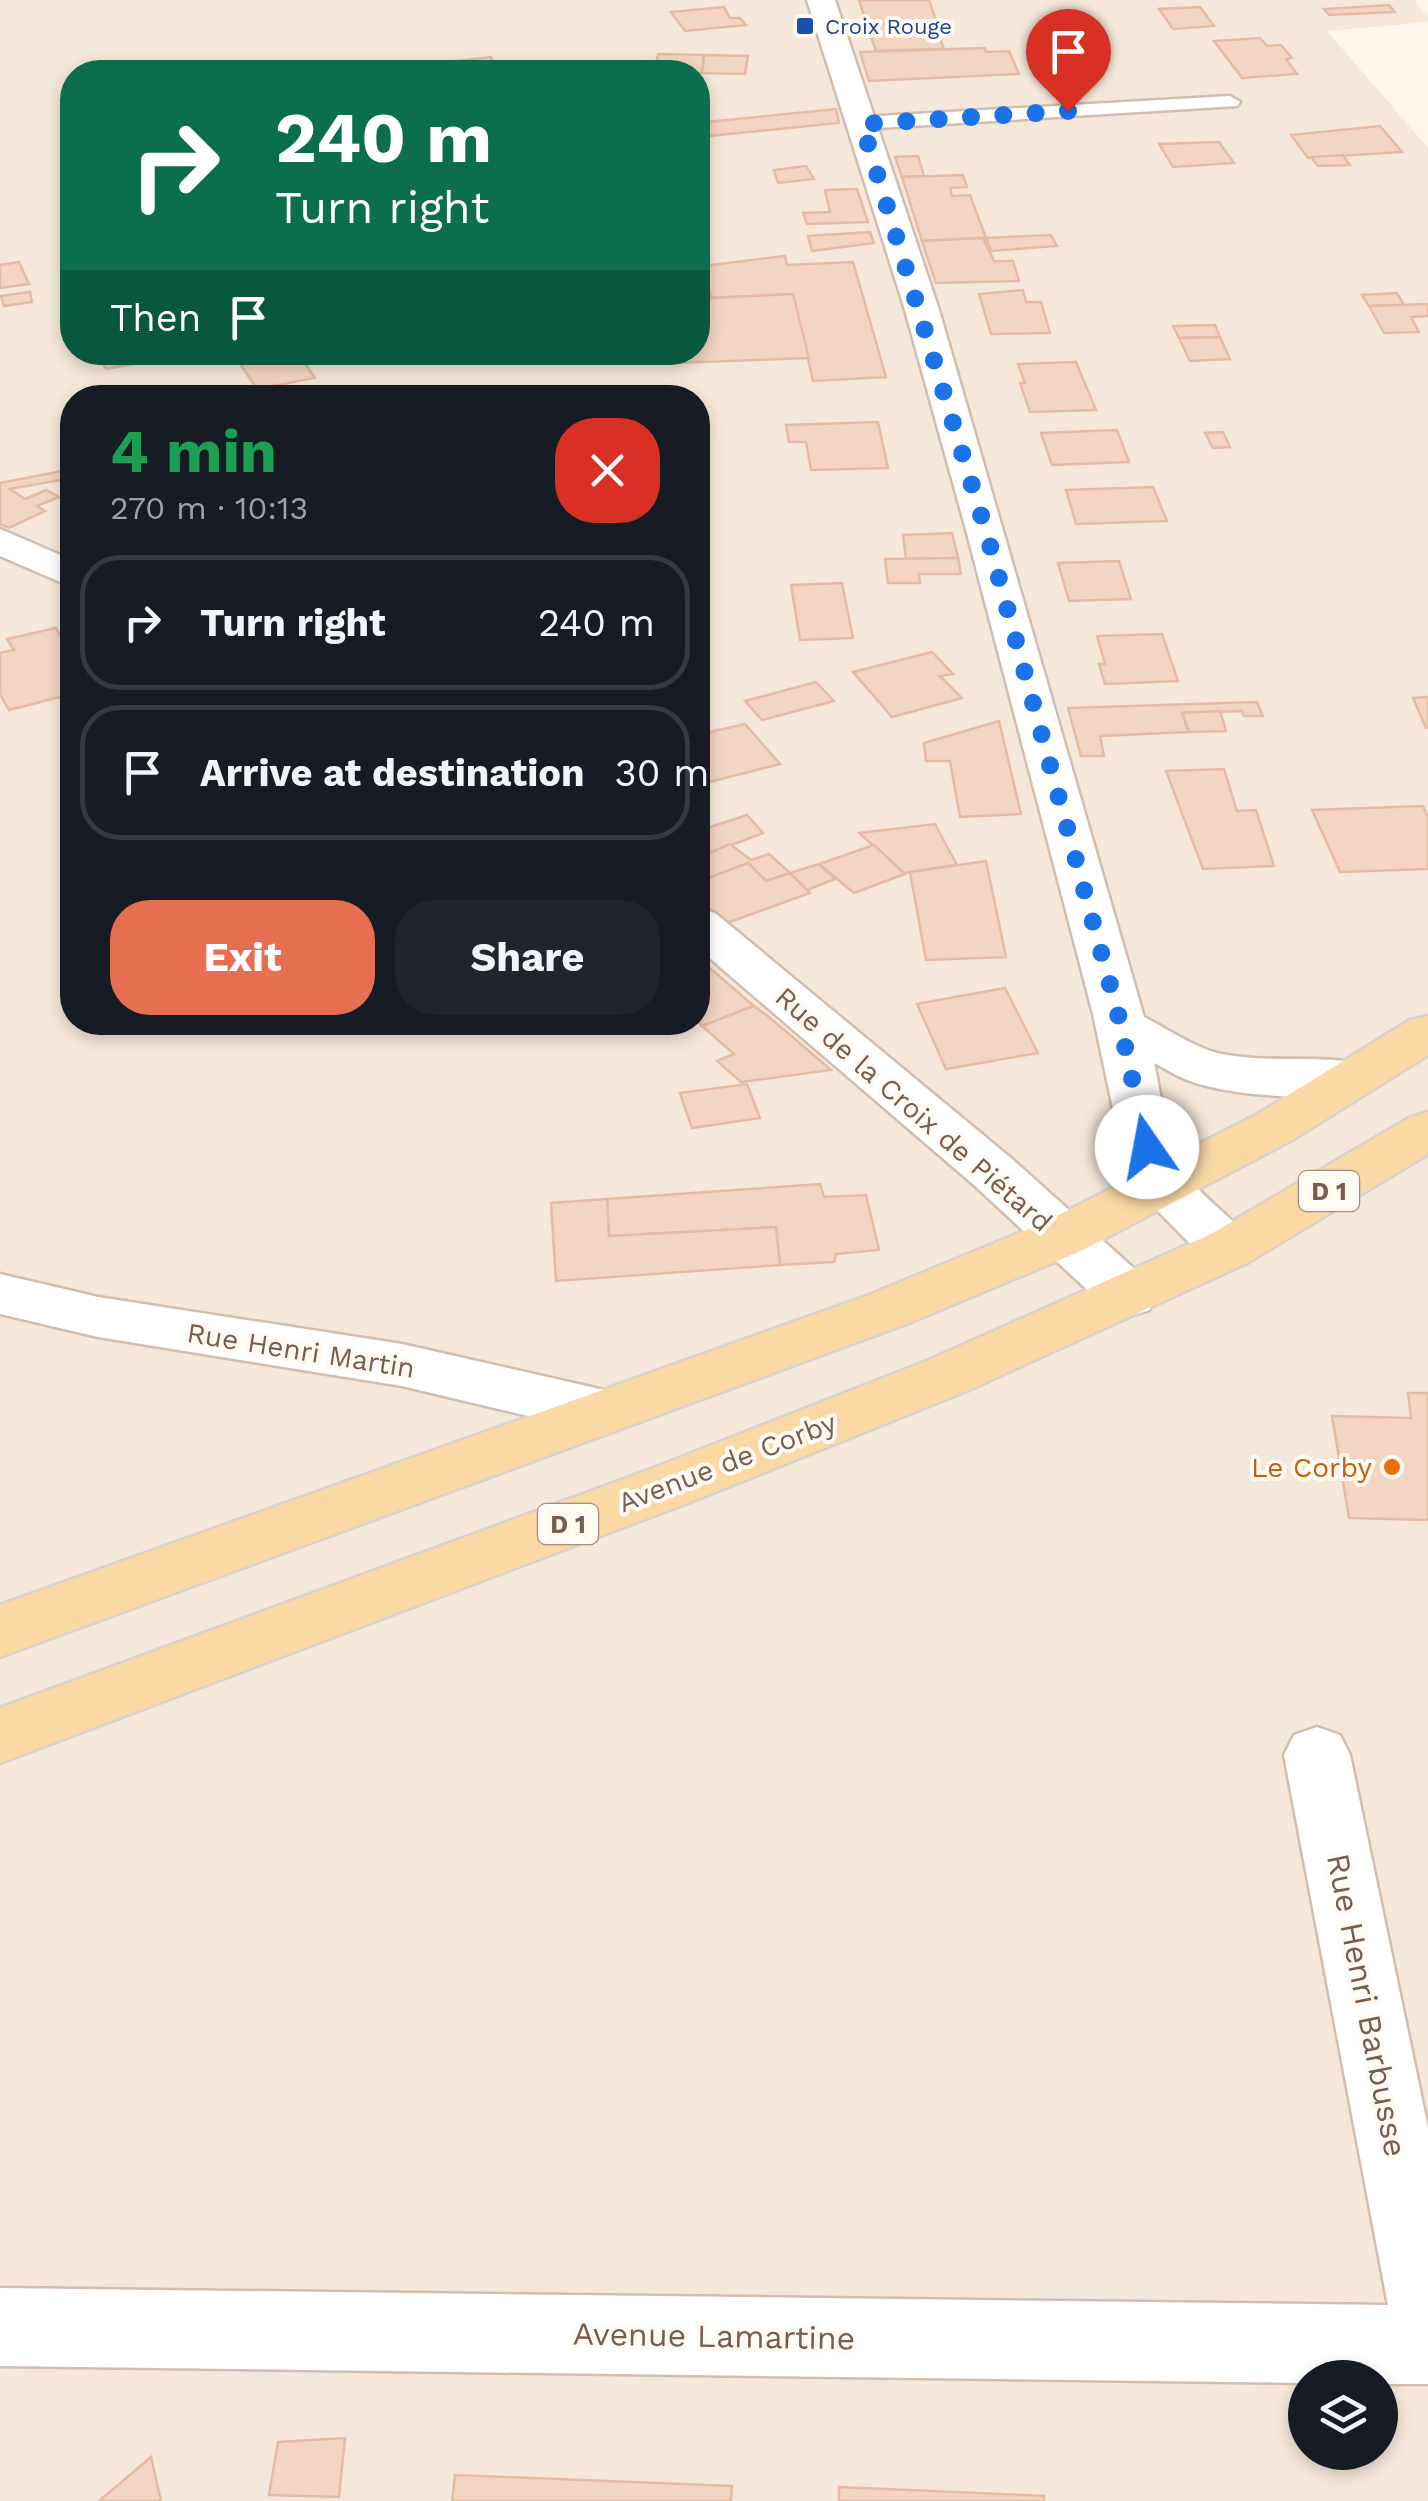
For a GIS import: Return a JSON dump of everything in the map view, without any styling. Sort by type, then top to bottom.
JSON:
[{"type":"main road","points":[[0,1631],[889,1308],[1062,1237],[1275,1127],[1428,1032]]},
{"type":"main road","name":"Avenue de Corby","points":[[0,1736],[672,1485],[949,1376],[1228,1248],[1428,1130]]},
{"type":"street","points":[[820,0],[862,124],[988,538],[1120,1026],[1147,1147],[1165,1186],[1228,1248]]},
{"type":"street","points":[[0,541],[60,569]]},
{"type":"street","name":"Rue de la Croix de Piétard","points":[[710,933],[993,1172],[1130,1296]]},
{"type":"street","points":[[1120,1026],[1207,1069],[1273,1077],[1354,1078]]},
{"type":"street","name":"Rue Henri Martin","points":[[0,1294],[98,1317],[402,1365],[600,1412]]},
{"type":"street","name":"Rue Henri Barbusse","points":[[1317,1755],[1428,2313]]},
{"type":"street","name":"Avenue Lamartine","points":[[0,2327],[1428,2345]]},
{"type":"lane","points":[[862,124],[1230,102]]},
{"type":"shaded area","points":[[0,0],[1414,0],[1428,22],[1327,31],[1428,148],[1428,2501],[0,2501]]},
{"type":"building","points":[[859,0],[929,0],[937,23],[867,25]]},
{"type":"building","points":[[1389,5],[1395,12],[1329,15],[1324,9]]},
{"type":"building","points":[[724,7],[730,18],[740,18],[746,25],[685,31],[671,12]]},
{"type":"building","points":[[1200,7],[1214,26],[1173,29],[1159,9]]},
{"type":"building","points":[[934,23],[944,49],[876,51],[867,25]]},
{"type":"building","points":[[1260,38],[1267,46],[1281,45],[1292,58],[1286,59],[1297,74],[1242,78],[1214,41]]},
{"type":"building","points":[[985,48],[986,52],[1009,51],[1019,74],[869,81],[860,52]]},
{"type":"building","points":[[658,54],[704,55],[703,60],[657,60]]},
{"type":"building","points":[[704,55],[748,56],[745,74],[710,73],[710,60],[703,60]]},
{"type":"building","points":[[836,109],[839,123],[710,136],[710,122]]},
{"type":"building","points":[[1380,126],[1402,152],[1308,158],[1291,135]]},
{"type":"building","points":[[1219,142],[1234,163],[1173,167],[1159,144]]},
{"type":"building","points":[[1343,155],[1350,165],[1318,166],[1311,157]]},
{"type":"building","points":[[918,156],[924,176],[902,177],[895,157]]},
{"type":"building","points":[[806,166],[814,179],[778,183],[774,170]]},
{"type":"building","points":[[963,175],[967,187],[950,188],[952,196],[970,195],[986,238],[922,241],[902,177]]},
{"type":"building","points":[[857,189],[868,222],[807,224],[803,213],[830,212],[825,190]]},
{"type":"building","points":[[870,232],[874,243],[812,251],[808,236]]},
{"type":"building","points":[[1051,235],[1057,246],[991,251],[986,238]]},
{"type":"building","points":[[983,238],[994,261],[1013,261],[1019,281],[936,283],[922,241]]},
{"type":"building","points":[[785,256],[787,265],[853,262],[886,377],[813,381],[793,294],[711,298],[710,265]]},
{"type":"building","points":[[19,262],[29,284],[0,288],[0,265]]},
{"type":"building","points":[[1023,290],[1026,302],[1041,302],[1050,333],[991,334],[979,294]]},
{"type":"building","points":[[30,292],[32,302],[4,306],[1,296]]},
{"type":"building","points":[[1397,293],[1404,305],[1369,306],[1362,295]]},
{"type":"building","points":[[710,294],[711,298],[793,294],[809,358],[710,362]]},
{"type":"building","points":[[1428,304],[1428,316],[1411,317],[1419,332],[1384,333],[1369,306]]},
{"type":"building","points":[[1215,325],[1220,337],[1179,338],[1173,326]]},
{"type":"building","points":[[1220,337],[1230,359],[1190,361],[1179,338]]},
{"type":"building","points":[[1076,362],[1096,410],[1030,412],[1018,364]]},
{"type":"building","points":[[241,365],[306,365],[315,378],[278,385],[254,385]]},
{"type":"building","points":[[878,422],[888,468],[811,470],[806,442],[789,442],[786,425]]},
{"type":"building","points":[[1117,430],[1129,462],[1052,465],[1041,433]]},
{"type":"building","points":[[1223,432],[1230,447],[1213,448],[1205,433]]},
{"type":"building","points":[[60,471],[60,480],[10,489],[25,499],[46,490],[59,497],[37,506],[45,511],[9,528],[0,524],[0,483]]},
{"type":"building","points":[[1153,487],[1167,521],[1076,524],[1066,490]]},
{"type":"building","points":[[952,533],[958,558],[906,559],[903,535]]},
{"type":"building","points":[[958,558],[961,574],[919,574],[920,583],[888,583],[885,559]]},
{"type":"building","points":[[1119,561],[1131,599],[1069,601],[1058,563]]},
{"type":"building","points":[[842,583],[853,638],[800,640],[791,585]]},
{"type":"building","points":[[56,628],[60,635],[60,697],[9,710],[0,694],[0,653],[14,650],[7,639]]},
{"type":"building","points":[[1162,634],[1178,681],[1105,684],[1099,664],[1105,664],[1097,636]]},
{"type":"building","points":[[932,652],[953,674],[940,676],[962,698],[892,717],[853,672]]},
{"type":"building","points":[[816,682],[834,701],[762,720],[745,701]]},
{"type":"building","points":[[1428,697],[1428,727],[1426,728],[1413,698]]},
{"type":"building","points":[[1257,702],[1263,716],[1244,716],[1242,711],[1182,713],[1189,732],[1100,736],[1104,756],[1081,756],[1068,708]]},
{"type":"building","points":[[1220,711],[1226,731],[1189,732],[1182,713]]},
{"type":"building","points":[[999,721],[1021,814],[960,817],[950,761],[926,761],[924,743]]},
{"type":"building","points":[[745,724],[780,764],[710,782],[710,732]]},
{"type":"building","points":[[1224,769],[1237,811],[1256,810],[1274,866],[1203,869],[1166,771]]},
{"type":"building","points":[[1423,806],[1428,817],[1428,869],[1340,872],[1312,810]]},
{"type":"building","points":[[747,815],[763,833],[710,853],[710,827]]},
{"type":"building","points":[[935,824],[957,865],[904,873],[859,833]]},
{"type":"building","points":[[730,844],[751,860],[769,854],[790,873],[766,881],[748,863],[710,877],[710,853]]},
{"type":"building","points":[[874,845],[905,874],[854,893],[819,864]]},
{"type":"building","points":[[986,861],[1006,957],[926,960],[910,872]]},
{"type":"building","points":[[748,863],[766,881],[790,873],[810,893],[727,923],[710,909],[710,877]]},
{"type":"building","points":[[819,864],[835,879],[807,890],[790,873]]},
{"type":"building","points":[[710,968],[754,1006],[710,1023]]},
{"type":"building","points":[[1005,988],[1038,1053],[946,1069],[917,1004]]},
{"type":"building","points":[[754,1006],[831,1070],[741,1082],[717,1061],[734,1054],[710,1033],[710,1023]]},
{"type":"building","points":[[747,1084],[760,1118],[692,1128],[680,1093]]},
{"type":"building","points":[[820,1184],[824,1197],[866,1195],[879,1250],[836,1254],[834,1262],[780,1265],[776,1227],[609,1236],[607,1199]]},
{"type":"building","points":[[607,1199],[609,1236],[776,1227],[780,1265],[556,1281],[551,1203]]},
{"type":"building","points":[[1408,1393],[1428,1393],[1428,1520],[1349,1518],[1332,1416],[1411,1418]]},
{"type":"building","points":[[345,2438],[339,2497],[269,2495],[278,2442]]},
{"type":"building","points":[[151,2457],[161,2501],[99,2501]]},
{"type":"building","points":[[455,2475],[732,2486],[731,2501],[452,2501]]},
{"type":"building","points":[[839,2487],[1044,2496],[1044,2501],[839,2501]]},
{"type":"place","name":"Croix Rouge","points":[[805,26]]},
{"type":"place","name":"Le Corby","points":[[1392,1467]]},
{"type":"route","points":[[1068,111],[862,124],[922,310],[988,538],[1118,1014],[1147,1147]]}]
